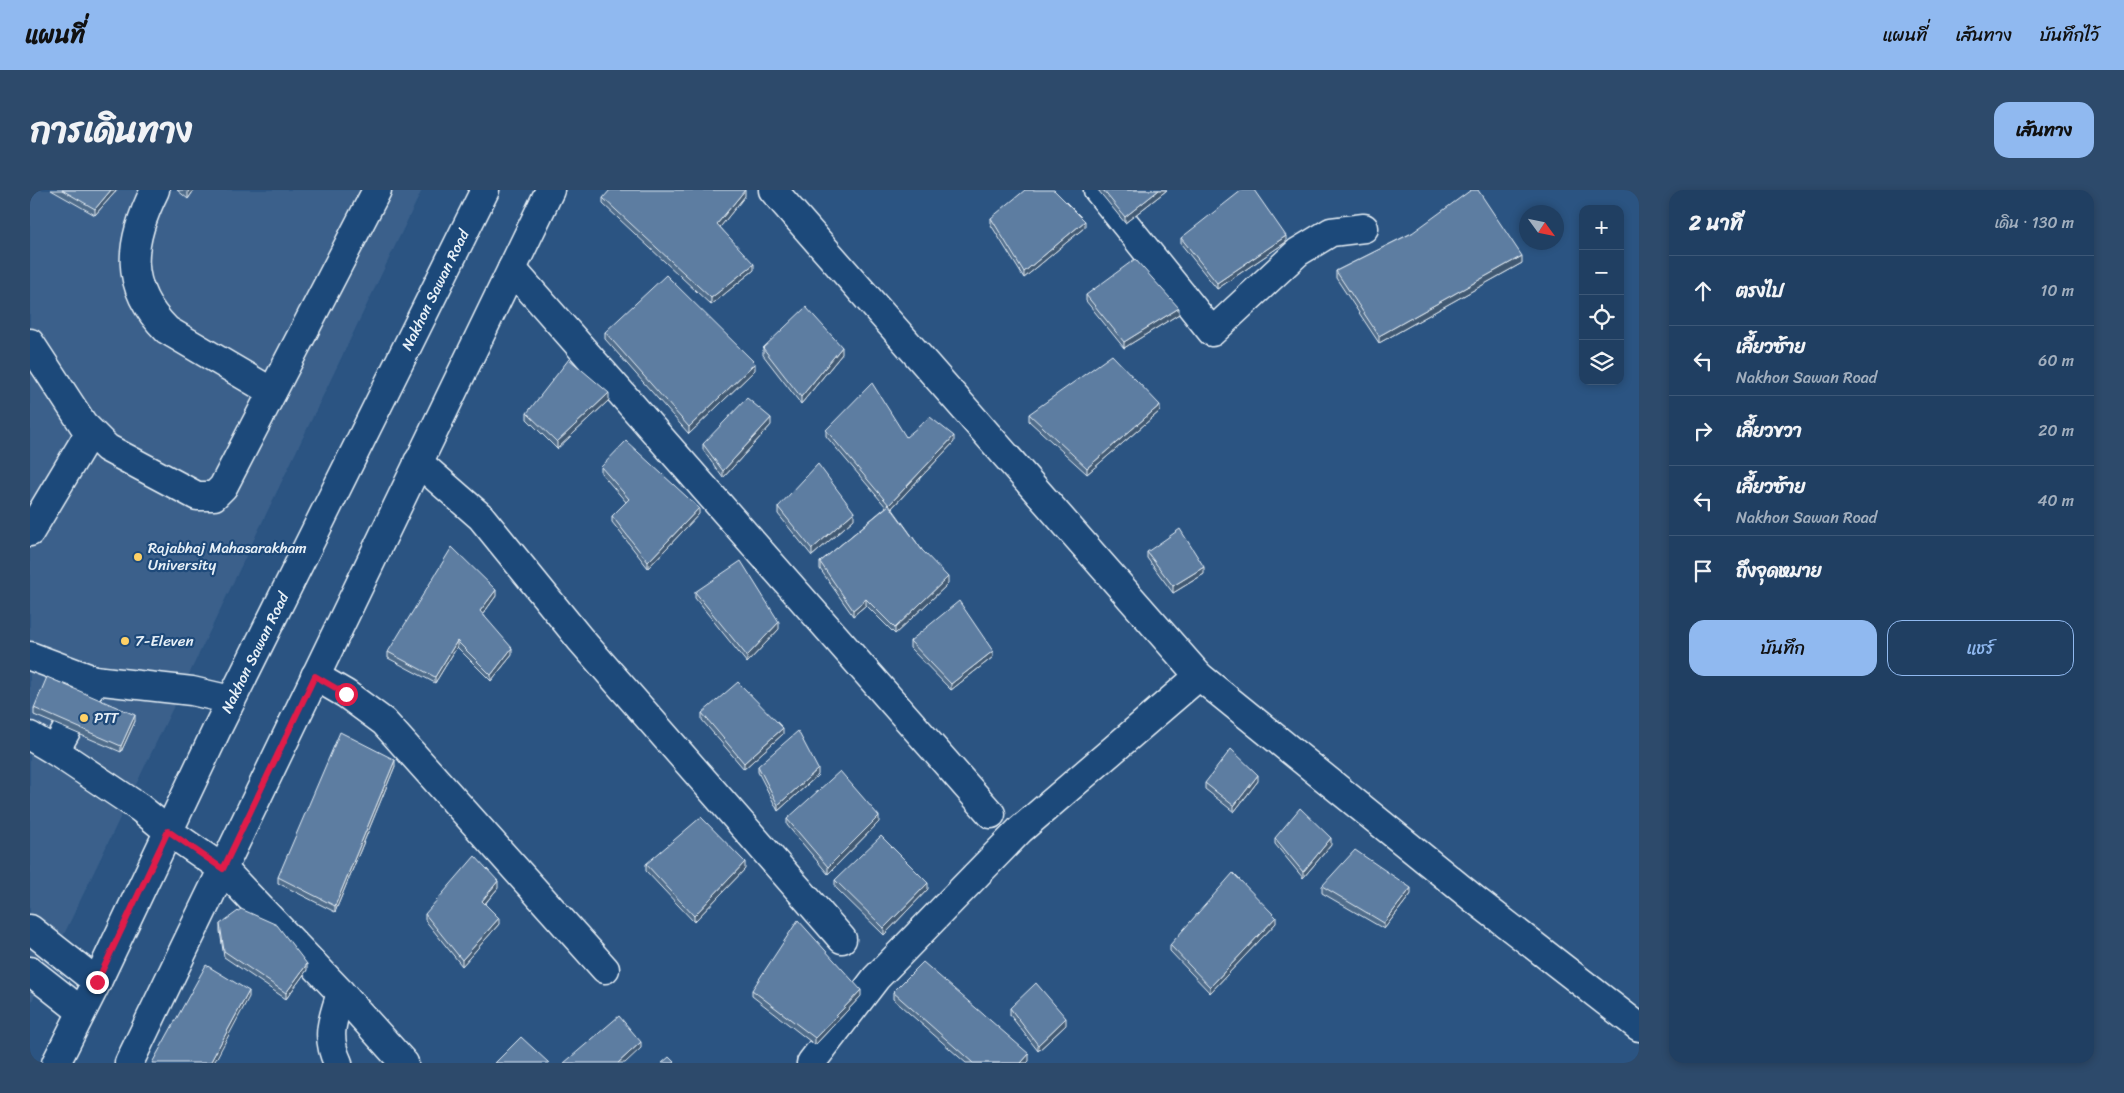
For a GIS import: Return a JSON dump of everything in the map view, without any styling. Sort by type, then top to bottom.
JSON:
[{"type":"street","points":[[155,190],[137,236],[134,265],[141,295],[153,316],[167,330],[272,392]]},
{"type":"street","points":[[30,343],[83,424],[116,454],[196,496],[214,496],[223,487],[377,190]]},
{"type":"street","name":"Nakhon Sawan Road","points":[[56,1063],[97,982],[231,700],[485,190]]},
{"type":"street","points":[[129,1063],[550,190]]},
{"type":"street","points":[[773,190],[1199,676],[1474,899],[1639,1027]]},
{"type":"street","points":[[1098,190],[1212,332],[1298,252],[1331,232],[1364,228]]},
{"type":"street","points":[[512,269],[991,814]]},
{"type":"street","points":[[30,532],[90,432]]},
{"type":"street","points":[[418,462],[481,517],[580,639],[842,938]]},
{"type":"street","points":[[30,656],[94,680],[192,691],[231,700]]},
{"type":"street","points":[[315,676],[346,694],[384,722],[605,970]]},
{"type":"street","points":[[811,1063],[876,978],[1020,830],[1199,676]]},
{"type":"street","points":[[55,751],[94,680]]},
{"type":"street","points":[[30,736],[140,808],[168,831],[223,869],[341,993],[404,1063]]},
{"type":"street","points":[[30,929],[97,982]]},
{"type":"street","points":[[30,971],[81,1011]]},
{"type":"street","points":[[338,1063],[330,1043],[331,1026],[341,993]]},
{"type":"shaded area","name":"Rajabhaj Mahasarakham University","points":[[30,190],[422,190],[30,1005]]},
{"type":"building","points":[[62,190],[111,190],[95,209]]},
{"type":"building","points":[[610,190],[745,190],[717,224],[754,264],[711,298],[603,198]]},
{"type":"building","points":[[1025,190],[1054,190],[1085,221],[1024,272],[991,218]]},
{"type":"building","points":[[1103,190],[1159,190],[1125,217]]},
{"type":"building","points":[[1242,190],[1254,190],[1286,236],[1217,283],[1181,238]]},
{"type":"building","points":[[1471,190],[1478,190],[1522,256],[1379,336],[1336,271],[1412,233]]},
{"type":"building","points":[[1135,259],[1179,308],[1124,342],[1086,295]]},
{"type":"building","points":[[666,275],[755,363],[689,427],[605,332]]},
{"type":"building","points":[[806,307],[842,347],[801,397],[763,348]]},
{"type":"building","points":[[1112,355],[1160,405],[1087,468],[1029,414]]},
{"type":"building","points":[[569,359],[609,393],[557,442],[527,413]]},
{"type":"building","points":[[872,383],[906,437],[930,417],[954,436],[889,505],[826,430]]},
{"type":"building","points":[[747,398],[771,418],[723,471],[703,444]]},
{"type":"building","points":[[626,441],[699,508],[648,562],[612,516],[629,499],[601,467]]},
{"type":"building","points":[[818,464],[854,512],[812,549],[778,507]]},
{"type":"building","points":[[889,505],[922,550],[948,577],[895,628],[866,599],[853,610],[820,562]]},
{"type":"building","points":[[1180,529],[1204,567],[1173,586],[1147,552]]},
{"type":"building","points":[[452,547],[496,590],[480,611],[512,648],[491,675],[457,641],[435,677],[388,652]]},
{"type":"building","points":[[741,561],[779,622],[747,656],[695,592]]},
{"type":"building","points":[[959,601],[993,651],[951,684],[910,641]]},
{"type":"building","name":"PTT","points":[[47,677],[135,715],[121,746],[34,708]]},
{"type":"building","points":[[738,682],[783,728],[744,763],[702,713]]},
{"type":"building","points":[[798,731],[818,769],[778,805],[758,766]]},
{"type":"building","points":[[340,732],[395,760],[335,906],[278,877]]},
{"type":"building","points":[[1231,749],[1258,775],[1234,806],[1205,783]]},
{"type":"building","points":[[840,771],[879,816],[828,867],[787,819]]},
{"type":"building","points":[[1300,808],[1331,838],[1303,872],[1275,838]]},
{"type":"building","points":[[701,817],[745,862],[694,916],[646,864]]},
{"type":"building","points":[[881,836],[928,883],[884,928],[835,880]]},
{"type":"building","points":[[1355,850],[1411,888],[1384,923],[1322,886]]},
{"type":"building","points":[[475,856],[498,881],[482,901],[499,918],[462,960],[425,914]]},
{"type":"building","points":[[1233,873],[1276,917],[1210,987],[1170,945]]},
{"type":"building","points":[[241,909],[277,925],[307,964],[286,993],[224,951],[220,924]]},
{"type":"building","points":[[798,920],[861,990],[815,1038],[752,990]]},
{"type":"building","points":[[923,962],[1029,1054],[1021,1063],[973,1063],[893,992]]},
{"type":"building","points":[[206,965],[249,991],[210,1063],[152,1063]]},
{"type":"building","points":[[1036,983],[1066,1018],[1038,1045],[1010,1008]]},
{"type":"building","points":[[619,1016],[641,1042],[618,1063],[564,1063]]},
{"type":"building","points":[[521,1037],[549,1063],[495,1063]]},
{"type":"building","points":[[669,1057],[675,1063],[662,1063]]},
{"type":"place","name":"Rajabhaj Mahasarakham University","points":[[138,557]]},
{"type":"place","name":"7-Eleven","points":[[125,641]]},
{"type":"place","name":"PTT","points":[[84,718]]},
{"type":"route","points":[[97,982],[168,831],[223,869],[315,676],[346,694]]}]
